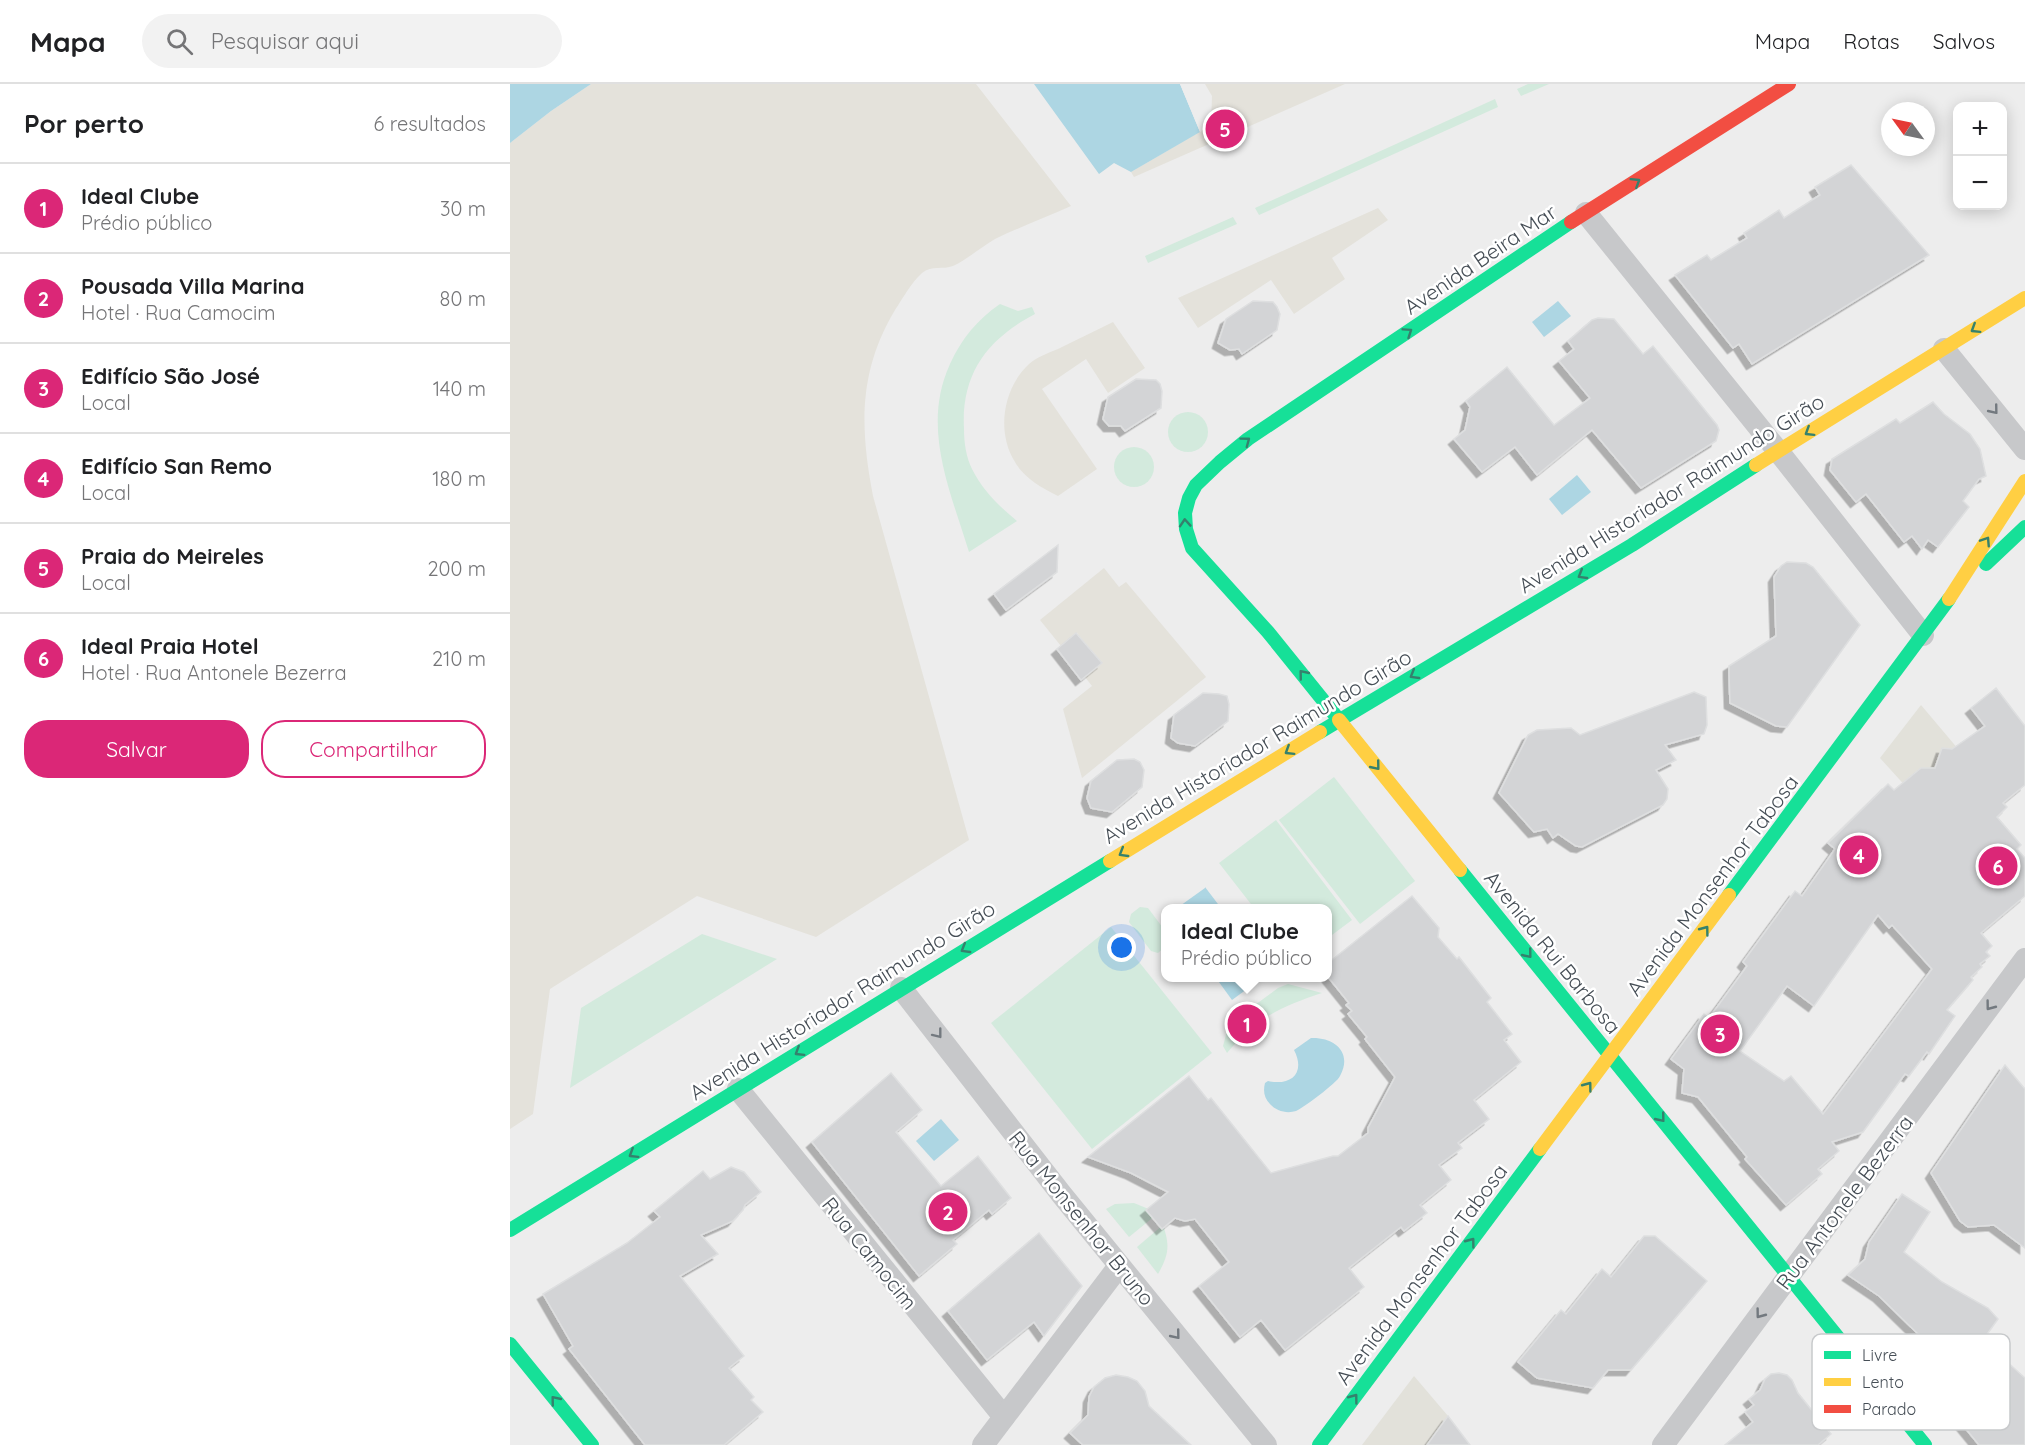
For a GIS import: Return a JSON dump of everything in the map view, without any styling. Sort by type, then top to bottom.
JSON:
[{"type":"main road","name":"Avenida Beira Mar","points":[[1202,479],[1248,440],[1586,213],[1789,84]]},
{"type":"main road","name":"Avenida Historiador Raimundo Girão","points":[[510,1230],[1339,720],[1632,545],[1778,451],[2025,298]]},
{"type":"main road","name":"Avenida Rui Barbosa","points":[[1202,479],[1191,493],[1184,513],[1186,535],[1192,548],[1268,632],[1836,1334]]},
{"type":"main road","name":"Avenida Monsenhor Tabosa","points":[[1319,1445],[1943,608],[2025,481]]},
{"type":"main road","name":"Avenida Monsenhor Tabosa","points":[[1943,608],[2003,546],[2025,527]]},
{"type":"main road","points":[[510,1344],[592,1445]]},
{"type":"main road","name":"Avenida Rui Barbosa","points":[[1913,1430],[1925,1445]]},
{"type":"street","points":[[1586,213],[1923,635]]},
{"type":"street","points":[[1944,349],[2025,449]]},
{"type":"street","name":"Rua Antonele Bezerra","points":[[1663,1445],[2025,959]]},
{"type":"street","name":"Rua Monsenhor Bruno","points":[[901,988],[1119,1266],[1266,1445]]},
{"type":"street","name":"Rua Camocim","points":[[738,1089],[1004,1417]]},
{"type":"street","points":[[983,1445],[1119,1266]]},
{"type":"shaded area","points":[[1921,705],[2007,807],[1958,844],[1880,758]]},
{"type":"shaded area","points":[[1414,1376],[1448,1416],[1470,1445],[1362,1445]]},
{"type":"green space","points":[[1528,84],[1549,84],[1521,96],[1517,89]]},
{"type":"green space","points":[[1495,99],[1498,107],[1259,215],[1255,208]]},
{"type":"green space","points":[[1233,217],[1237,224],[1148,263],[1145,256]]},
{"type":"green space","points":[[1000,304],[1018,311],[1032,307],[1035,314],[1003,335],[980,360],[967,391],[964,409],[964,439],[968,460],[976,477],[992,498],[1017,521],[969,552],[947,482],[938,435],[938,411],[942,388],[950,364],[960,346],[977,323]]},
{"type":"green space","points":[[1188,412],[1202,418],[1208,432],[1202,446],[1188,452],[1174,446],[1168,432],[1174,418]]},
{"type":"green space","points":[[1134,447],[1148,453],[1154,467],[1148,481],[1134,487],[1120,481],[1114,467],[1120,453]]},
{"type":"green space","points":[[1334,777],[1415,881],[1360,924],[1279,820]]},
{"type":"green space","points":[[1276,820],[1352,920],[1332,935],[1332,904],[1251,904],[1219,863]]},
{"type":"green space","points":[[1140,907],[1148,908],[1161,925],[1161,950],[1158,953],[1151,951],[1129,922],[1131,914]]},
{"type":"green space","points":[[1111,927],[1212,1053],[1092,1149],[991,1023]]},
{"type":"green space","points":[[702,934],[777,959],[570,1088],[581,1008]]},
{"type":"green space","points":[[1288,984],[1322,993],[1270,1015],[1248,1031],[1227,1053],[1223,1046],[1229,1024],[1278,988]]},
{"type":"green space","points":[[1134,1203],[1151,1210],[1156,1215],[1129,1237],[1106,1209],[1115,1204]]},
{"type":"green space","points":[[1163,1225],[1167,1250],[1158,1274],[1137,1247]]},
{"type":"sand","points":[[591,84],[976,84],[1071,206],[995,239],[953,266],[930,269],[922,273],[904,296],[883,333],[868,378],[864,424],[873,496],[969,840],[816,937],[697,896],[550,989],[533,1114],[510,1129],[510,143]]},
{"type":"sand","points":[[1205,84],[1345,84],[1134,177],[1131,172],[1211,125],[1212,96]]},
{"type":"sand","points":[[1378,208],[1388,220],[1332,258],[1345,279],[1294,314],[1271,280],[1198,328],[1178,298]]},
{"type":"sand","points":[[1113,322],[1145,368],[1108,393],[1086,359],[1042,389],[1097,469],[1058,496],[1028,478],[1015,462],[1009,450],[1004,424],[1008,398],[1013,385],[1029,364]]},
{"type":"sand","points":[[1104,568],[1119,587],[1126,582],[1206,677],[1082,778],[1063,709],[1092,686],[1085,677],[1101,663],[1077,633],[1061,646],[1040,620]]},
{"type":"water","points":[[510,84],[591,84],[510,143]]},
{"type":"water","points":[[1034,84],[1180,84],[1200,132],[1131,172],[1114,163],[1099,174]]},
{"type":"water","points":[[1558,301],[1571,316],[1544,337],[1532,322]]},
{"type":"water","points":[[1577,475],[1591,492],[1562,515],[1549,499]]},
{"type":"water","points":[[1205,888],[1218,904],[1183,904]]},
{"type":"water","points":[[1219,982],[1257,982],[1232,1000]]},
{"type":"water","points":[[1311,1038],[1334,1043],[1343,1053],[1344,1060],[1340,1076],[1300,1109],[1289,1112],[1278,1110],[1266,1099],[1265,1083],[1268,1081],[1283,1082],[1294,1076],[1298,1065],[1294,1050]]},
{"type":"water","points":[[941,1119],[959,1140],[934,1161],[916,1141]]},
{"type":"pier","points":[[1180,84],[1183,84],[1202,131],[1200,132]]},
{"type":"building","points":[[1851,165],[1929,255],[1752,364],[1739,344],[1733,348],[1675,275],[1707,255],[1711,260],[1747,238],[1744,233],[1779,210],[1784,218],[1820,195],[1815,187]]},
{"type":"building","points":[[1253,301],[1273,302],[1280,314],[1277,330],[1242,354],[1239,349],[1230,350],[1218,343],[1226,319]]},
{"type":"building","points":[[1614,319],[1643,354],[1653,346],[1717,425],[1719,430],[1716,441],[1641,488],[1592,430],[1537,475],[1515,447],[1482,472],[1454,439],[1465,430],[1470,407],[1466,401],[1507,367],[1554,425],[1590,398],[1559,361],[1574,349],[1568,341],[1592,320]]},
{"type":"building","points":[[1136,379],[1156,380],[1160,384],[1161,408],[1125,431],[1121,426],[1109,426],[1103,419],[1108,397]]},
{"type":"building","points":[[1933,402],[1944,414],[1970,434],[1980,449],[1986,476],[1979,479],[1963,501],[1969,507],[1938,547],[1928,540],[1922,549],[1912,536],[1904,542],[1866,494],[1856,502],[1830,470],[1832,459],[1896,419],[1900,423]]},
{"type":"building","points":[[1058,545],[1057,572],[1006,610],[994,594]]},
{"type":"building","points":[[1787,562],[1806,563],[1813,567],[1860,625],[1787,727],[1776,726],[1730,703],[1729,666],[1776,636],[1774,577],[1781,566]]},
{"type":"building","points":[[1076,633],[1102,663],[1081,680],[1057,649]]},
{"type":"building","points":[[1996,688],[2025,726],[2025,785],[2003,803],[2007,807],[1997,817],[2021,845],[2017,849],[2025,858],[2025,896],[1981,933],[1992,946],[1986,952],[1990,956],[1980,964],[1982,967],[1971,977],[1973,980],[1947,1010],[1955,1016],[1929,1054],[1927,1052],[1909,1076],[1905,1074],[1863,1132],[1832,1142],[1839,1151],[1818,1169],[1822,1174],[1786,1205],[1745,1159],[1747,1157],[1698,1097],[1682,1093],[1684,1069],[1671,1059],[1704,1014],[1709,1018],[1747,966],[1743,962],[1795,891],[1802,896],[1835,849],[1828,843],[1888,784],[1894,790],[1921,768],[1935,768],[1942,748],[1952,749],[1985,726],[1971,708]],"holes":[[[1878,915],[1889,928],[1892,925],[1932,969],[1823,1114],[1791,1076],[1784,1081],[1740,1051],[1787,986],[1814,1006]]]},
{"type":"building","points":[[1694,692],[1706,697],[1707,725],[1704,734],[1665,745],[1676,760],[1656,770],[1668,789],[1667,799],[1663,805],[1582,847],[1576,846],[1558,834],[1553,838],[1547,829],[1534,832],[1499,793],[1528,735],[1537,730],[1571,728],[1580,735]]},
{"type":"building","points":[[1203,693],[1227,696],[1228,721],[1195,746],[1178,743],[1171,738],[1174,715]]},
{"type":"building","points":[[1134,759],[1140,762],[1144,770],[1142,787],[1112,812],[1091,808],[1087,798],[1091,781],[1117,760]]},
{"type":"building","points":[[1412,896],[1439,928],[1438,937],[1457,959],[1459,957],[1491,998],[1487,1002],[1512,1034],[1504,1040],[1521,1062],[1474,1100],[1489,1119],[1458,1143],[1462,1148],[1439,1165],[1451,1180],[1420,1205],[1427,1213],[1404,1231],[1401,1227],[1349,1268],[1364,1287],[1285,1350],[1261,1320],[1240,1337],[1199,1286],[1229,1262],[1195,1219],[1185,1221],[1175,1218],[1162,1229],[1146,1210],[1168,1192],[1131,1173],[1088,1157],[1189,1076],[1208,1100],[1211,1098],[1271,1173],[1338,1156],[1368,1133],[1368,1128],[1395,1077],[1348,1014],[1352,1011],[1346,1005],[1349,1003],[1332,982],[1332,960]]},
{"type":"building","points":[[2005,1065],[2025,1089],[2025,1248],[1994,1225],[1968,1227],[1960,1221],[1931,1173]]},
{"type":"building","points":[[891,1073],[922,1110],[896,1132],[941,1186],[978,1156],[1011,1198],[992,1214],[989,1210],[953,1240],[957,1244],[919,1276],[812,1142]]},
{"type":"building","points":[[731,1167],[744,1172],[761,1192],[745,1205],[733,1221],[701,1235],[718,1254],[680,1276],[744,1356],[729,1368],[754,1397],[751,1400],[763,1412],[724,1445],[645,1445],[569,1349],[573,1346],[543,1294],[627,1243],[660,1217],[654,1211],[703,1171],[710,1179]]},
{"type":"building","points":[[1902,1194],[1930,1212],[1904,1252],[1942,1282],[1988,1308],[1998,1319],[1987,1334],[1918,1334],[1879,1296],[1848,1275],[1865,1259],[1869,1242]]},
{"type":"building","points":[[1039,1233],[1082,1286],[1044,1336],[1034,1322],[987,1360],[948,1311]]},
{"type":"building","points":[[1644,1236],[1655,1236],[1707,1281],[1631,1370],[1608,1370],[1593,1388],[1537,1378],[1518,1362],[1561,1310],[1566,1314],[1602,1269],[1611,1277]]},
{"type":"building","points":[[2010,1364],[2025,1378],[2025,1445],[1979,1445],[1967,1430],[2010,1430]]},
{"type":"building","points":[[1771,1374],[1787,1375],[1792,1380],[1798,1393],[1812,1410],[1812,1430],[1828,1430],[1831,1434],[1818,1445],[1725,1445],[1753,1422],[1745,1412],[1754,1405],[1749,1399],[1760,1390],[1765,1379]]},
{"type":"building","points":[[1116,1375],[1137,1381],[1145,1391],[1149,1406],[1191,1445],[1083,1445],[1070,1433],[1088,1415],[1089,1397],[1094,1387],[1105,1378]]},
{"type":"building","points":[[1448,1416],[1470,1445],[1427,1445]]},
{"type":"traffic: fast","points":[[1339,720],[1268,632],[1192,548],[1186,529],[1185,513],[1189,498],[1196,485],[1248,439],[1571,222]]},
{"type":"traffic: fast","points":[[1320,732],[1632,545],[1756,465]]},
{"type":"traffic: fast","points":[[1986,564],[2025,527]]},
{"type":"traffic: fast","points":[[1729,895],[1949,599]]},
{"type":"traffic: fast","points":[[510,1230],[1110,861]]},
{"type":"traffic: fast","points":[[1460,870],[1835,1334]]},
{"type":"traffic: fast","points":[[1319,1445],[1540,1149]]},
{"type":"traffic: fast","points":[[510,1344],[592,1445]]},
{"type":"traffic: fast","points":[[1913,1430],[1925,1445]]},
{"type":"traffic: slow","points":[[1756,465],[2025,298]]},
{"type":"traffic: slow","points":[[1949,599],[2025,481]]},
{"type":"traffic: slow","points":[[1339,720],[1460,870]]},
{"type":"traffic: slow","points":[[1110,861],[1320,732]]},
{"type":"traffic: slow","points":[[1540,1149],[1729,895]]},
{"type":"traffic: jam","points":[[1571,222],[1789,84]]},
{"type":"place","name":"Praia do Meireles","points":[[1225,129]]},
{"type":"place","name":"Edifício San Remo","points":[[1859,855]]},
{"type":"place","name":"Ideal Praia Hotel","points":[[1998,866]]},
{"type":"place","name":"Ideal Clube","points":[[1247,1024]]},
{"type":"place","name":"Edifício São José","points":[[1720,1034]]},
{"type":"place","name":"Pousada Villa Marina","points":[[948,1212]]}]
